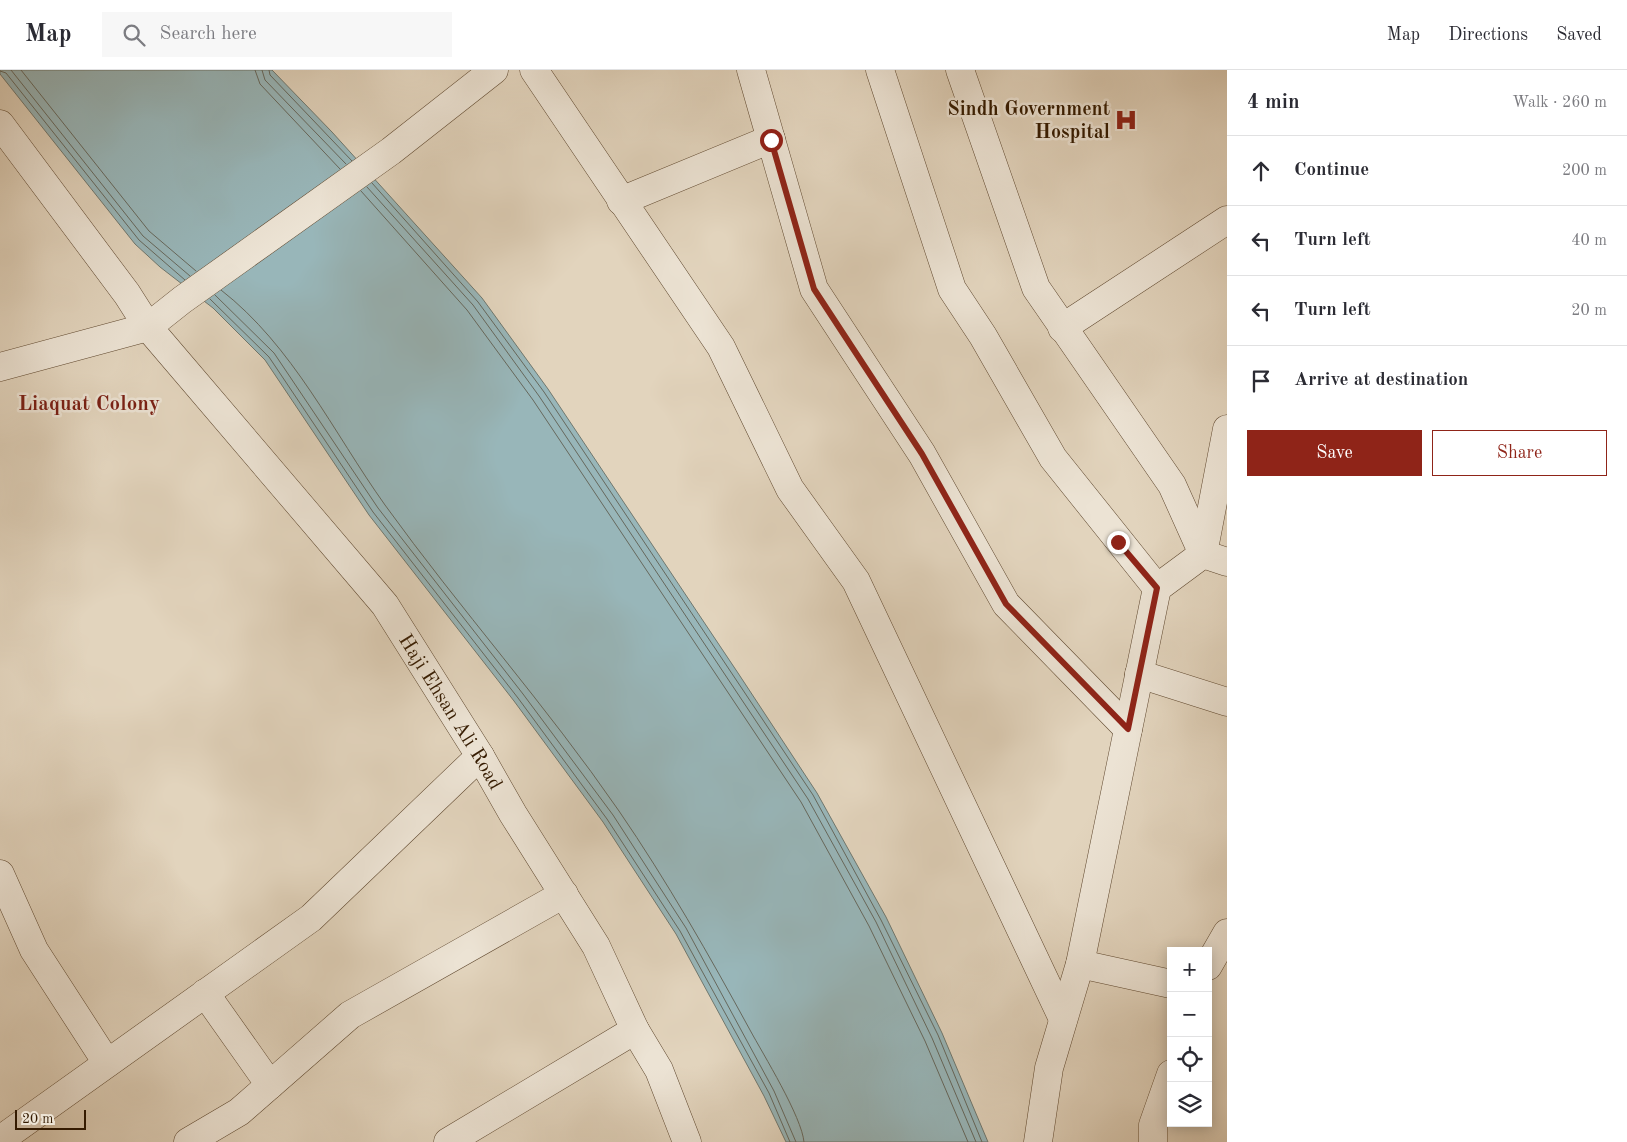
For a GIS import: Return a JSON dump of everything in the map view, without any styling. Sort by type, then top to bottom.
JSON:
[{"type":"street","points":[[0,367],[148,327],[182,300],[391,151],[494,70]]},
{"type":"street","points":[[534,70],[721,347],[790,489],[856,581],[1063,1019]]},
{"type":"street","points":[[751,70],[814,289],[922,454],[1006,604],[1128,729]]},
{"type":"street","points":[[880,70],[952,289],[983,336],[1053,458],[1157,588]]},
{"type":"street","points":[[960,70],[1036,288],[1172,485],[1215,558]]},
{"type":"street","name":"Haji Ehsan Ali Road","points":[[0,124],[127,294],[148,327],[385,605],[596,946],[634,1030],[659,1070],[687,1142]]},
{"type":"street","points":[[621,201],[771,140]]},
{"type":"street","points":[[1062,328],[1227,220]]},
{"type":"street","points":[[1215,558],[1227,429]]},
{"type":"street","points":[[1157,588],[1215,558]]},
{"type":"street","points":[[1038,1142],[1049,1068],[1080,964],[1157,588]]},
{"type":"street","points":[[1139,674],[1227,702]]},
{"type":"street","points":[[0,1140],[310,918],[480,756]]},
{"type":"street","points":[[0,874],[34,950],[107,1063]]},
{"type":"street","points":[[188,1142],[239,1112],[350,1015],[564,894]]},
{"type":"street","points":[[1212,959],[1227,933]]},
{"type":"street","points":[[1080,964],[1167,983]]},
{"type":"street","points":[[205,993],[270,1085]]},
{"type":"street","points":[[448,1142],[634,1030]]},
{"type":"street","points":[[1153,1142],[1153,1125],[1168,1082]]},
{"type":"water","points":[[0,70],[272,70],[332,132],[482,298],[548,389],[817,793],[886,917],[942,1033],[988,1142],[786,1142],[764,1096],[676,934],[603,822],[514,701],[369,515],[265,360],[213,308],[160,267],[135,244],[0,74]]},
{"type":"place","name":"Sindh Government Hospital","points":[[1126,120]]},
{"type":"district","name":"Liaquat Colony","points":[[89,403]]},
{"type":"route","points":[[771,140],[814,289],[922,454],[1006,604],[1128,729],[1157,588],[1118,542]]}]
